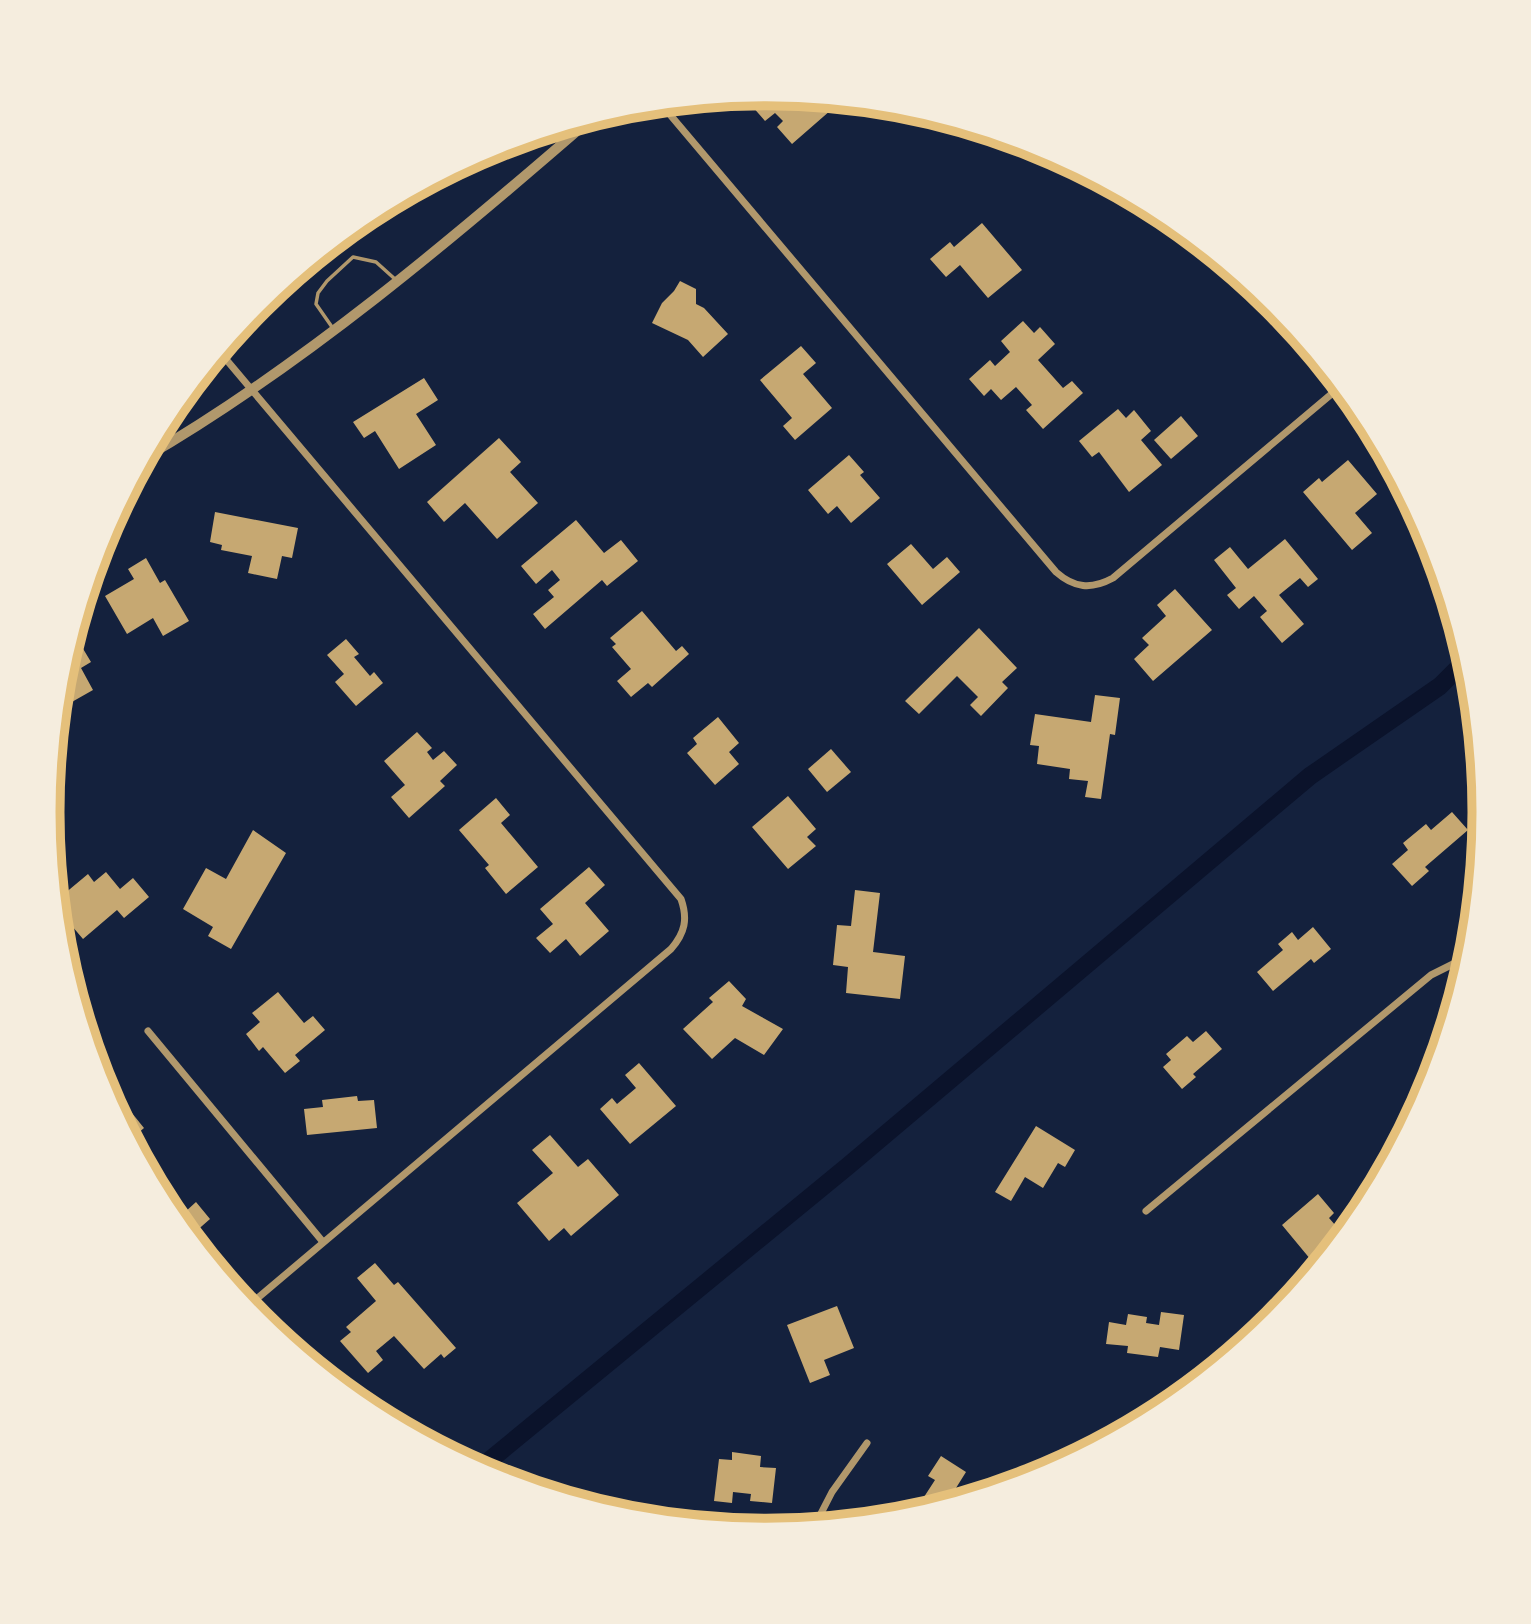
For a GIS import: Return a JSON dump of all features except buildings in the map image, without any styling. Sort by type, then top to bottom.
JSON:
[{"type":"street","points":[[668,113],[1065,580],[1089,587],[1112,578],[1333,392]]},
{"type":"street","points":[[160,449],[197,428],[334,329],[574,133]]},
{"type":"street","points":[[225,358],[681,899],[686,924],[680,940],[671,949],[256,1300]]},
{"type":"street","points":[[1146,1211],[1430,975],[1455,963]]},
{"type":"street","points":[[148,1031],[323,1242]]},
{"type":"street","points":[[820,1515],[832,1492],[867,1443]]},
{"type":"lane","points":[[334,329],[316,304],[318,293],[339,268],[353,257],[363,257],[376,262],[396,280]]},
{"type":"waterway","points":[[489,1461],[848,1166],[1310,776],[1440,686],[1457,669]]}]
